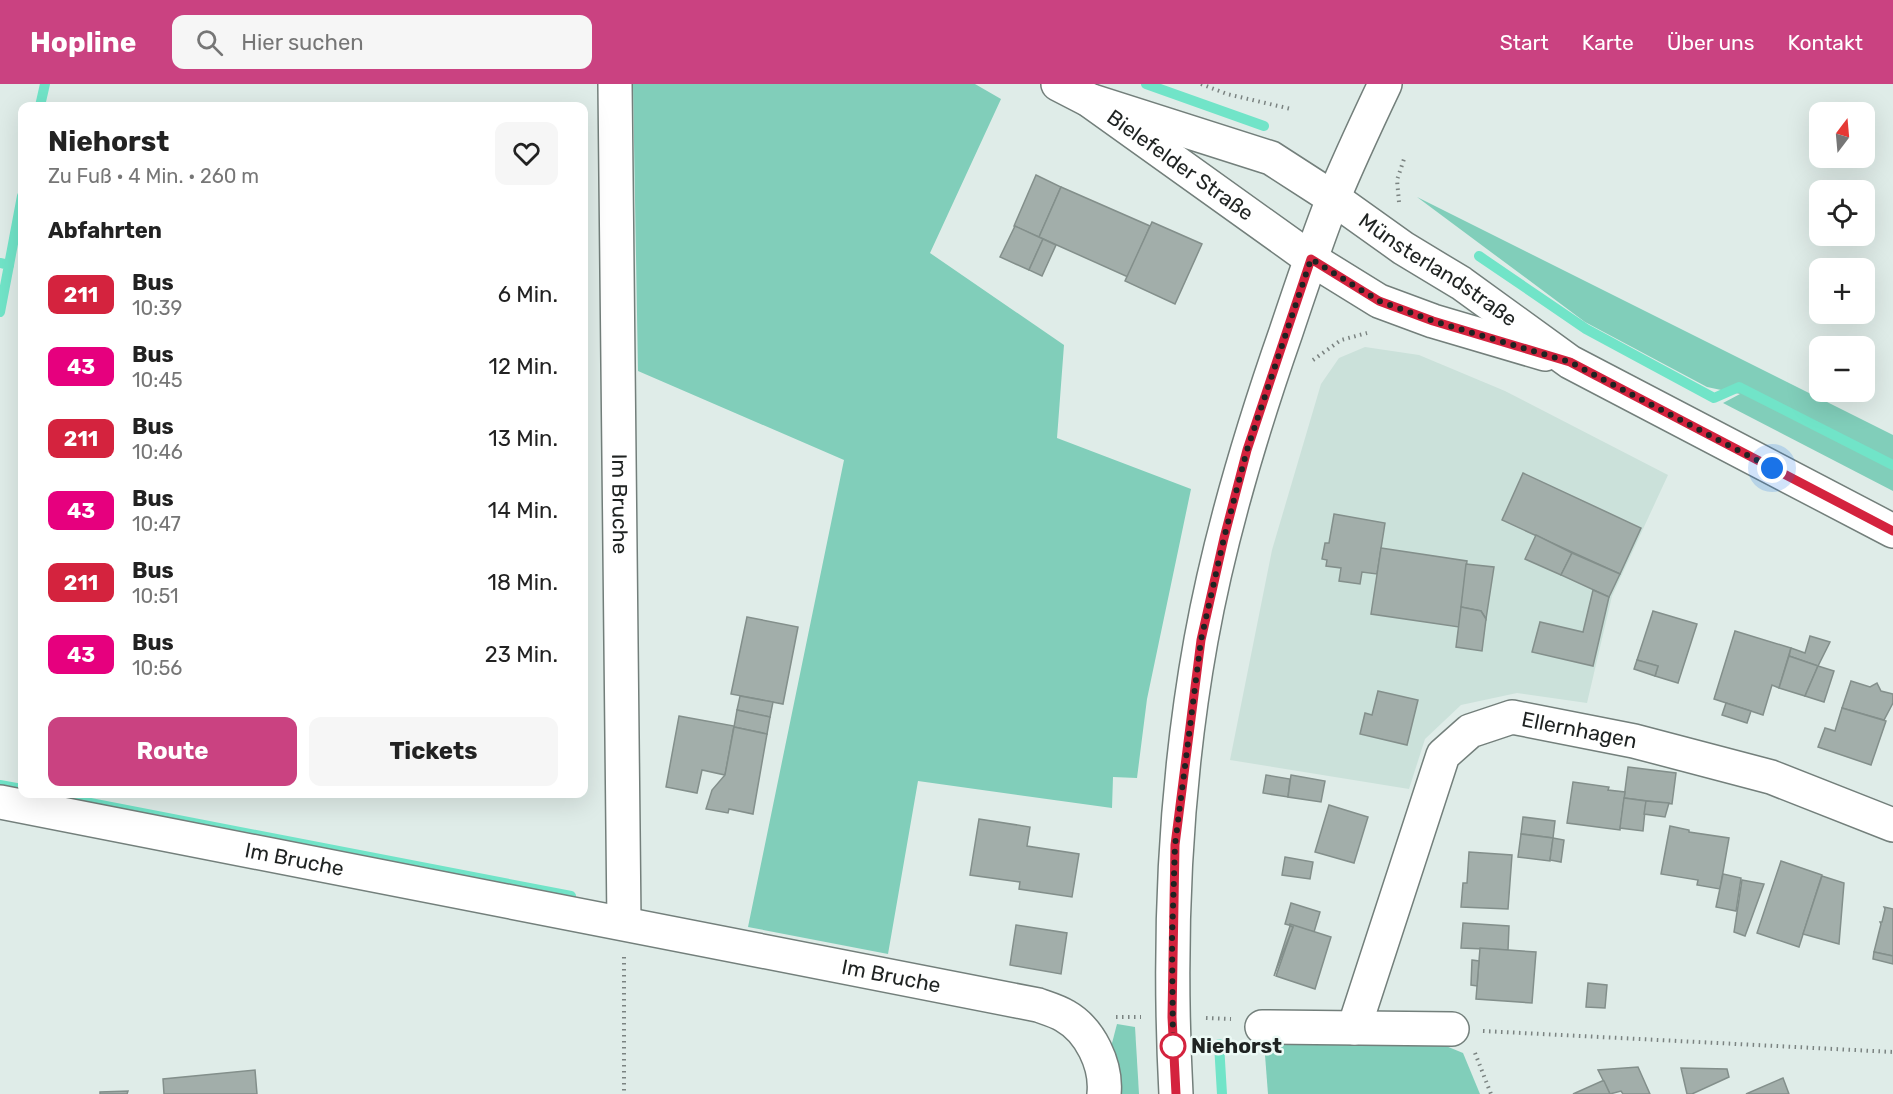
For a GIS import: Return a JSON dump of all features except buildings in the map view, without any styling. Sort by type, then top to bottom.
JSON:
[{"type":"street","name":"Im Bruche","points":[[615,84],[624,923]]},
{"type":"street","points":[[1058,84],[1089,100]]},
{"type":"street","points":[[1176,1094],[1172,1017],[1175,845],[1201,640],[1247,450],[1333,198],[1385,84]]},
{"type":"street","name":"Bielefelder Straße","points":[[1089,100],[1271,158],[1333,198]]},
{"type":"street","name":"Bielefelder Straße","points":[[1089,100],[1311,259]]},
{"type":"street","name":"Münsterlandstraße","points":[[1333,198],[1403,248],[1461,283],[1570,362],[1893,531]]},
{"type":"street","name":"Münsterlandstraße","points":[[1311,259],[1379,301],[1433,321],[1570,362]]},
{"type":"street","name":"Ellernhagen","points":[[1354,1028],[1443,755],[1470,731],[1512,717],[1634,741],[1771,777],[1893,825]]},
{"type":"street","name":"Im Bruche","points":[[0,802],[1038,1005],[1065,1016],[1084,1032],[1099,1058],[1104,1094]]},
{"type":"street","points":[[1262,1027],[1465,1030]]},
{"type":"path","points":[[1201,84],[1227,94],[1292,109]]},
{"type":"path","points":[[1404,208],[1398,201],[1397,180],[1405,156]]},
{"type":"path","points":[[1312,361],[1341,340],[1367,333]]},
{"type":"path","points":[[624,923],[624,1094]]},
{"type":"path","points":[[1084,1032],[1102,1017],[1250,1019],[1262,1027]]},
{"type":"path","points":[[1465,1030],[1893,1052]]},
{"type":"shaded area","points":[[1365,347],[1419,355],[1505,391],[1668,475],[1612,596],[1587,703],[1517,693],[1461,705],[1425,739],[1409,789],[1230,760],[1272,550],[1321,384],[1339,358]]},
{"type":"green space","points":[[633,84],[975,84],[1001,99],[930,253],[1064,345],[1057,438],[1191,489],[1147,699],[1137,778],[1113,777],[1112,808],[918,781],[888,954],[748,927],[844,460],[638,371]]},
{"type":"green space","points":[[1417,197],[1809,393],[1809,402],[1827,402],[1893,435],[1893,491],[1723,403],[1740,394],[1707,387],[1585,322]]},
{"type":"green space","points":[[1117,1024],[1135,1027],[1139,1094],[1119,1094],[1111,1047]]},
{"type":"green space","points":[[1264,1042],[1441,1044],[1463,1053],[1480,1094],[1268,1094]]},
{"type":"waterway","points":[[41,102],[45,84]]},
{"type":"waterway","points":[[1146,84],[1264,126]]},
{"type":"waterway","points":[[9,265],[18,217]]},
{"type":"waterway","points":[[1479,256],[1586,329],[1714,398],[1739,387],[1893,465]]},
{"type":"waterway","points":[[0,263],[9,265],[0,312]]},
{"type":"waterway","points":[[0,785],[18,788]]},
{"type":"waterway","points":[[65,798],[571,896]]},
{"type":"waterway","points":[[1219,1044],[1222,1094]]},
{"type":"bus line","name":"211","points":[[1176,1094],[1172,1017],[1175,845],[1201,640],[1247,450],[1311,259],[1379,301],[1433,321],[1570,362],[1893,531]]},
{"type":"place","name":"Niehorst","points":[[1173,1046]]},
{"type":"route","points":[[1173,1046],[1172,940],[1175,845],[1201,640],[1247,450],[1311,259],[1379,301],[1433,321],[1570,362],[1772,468]]}]
